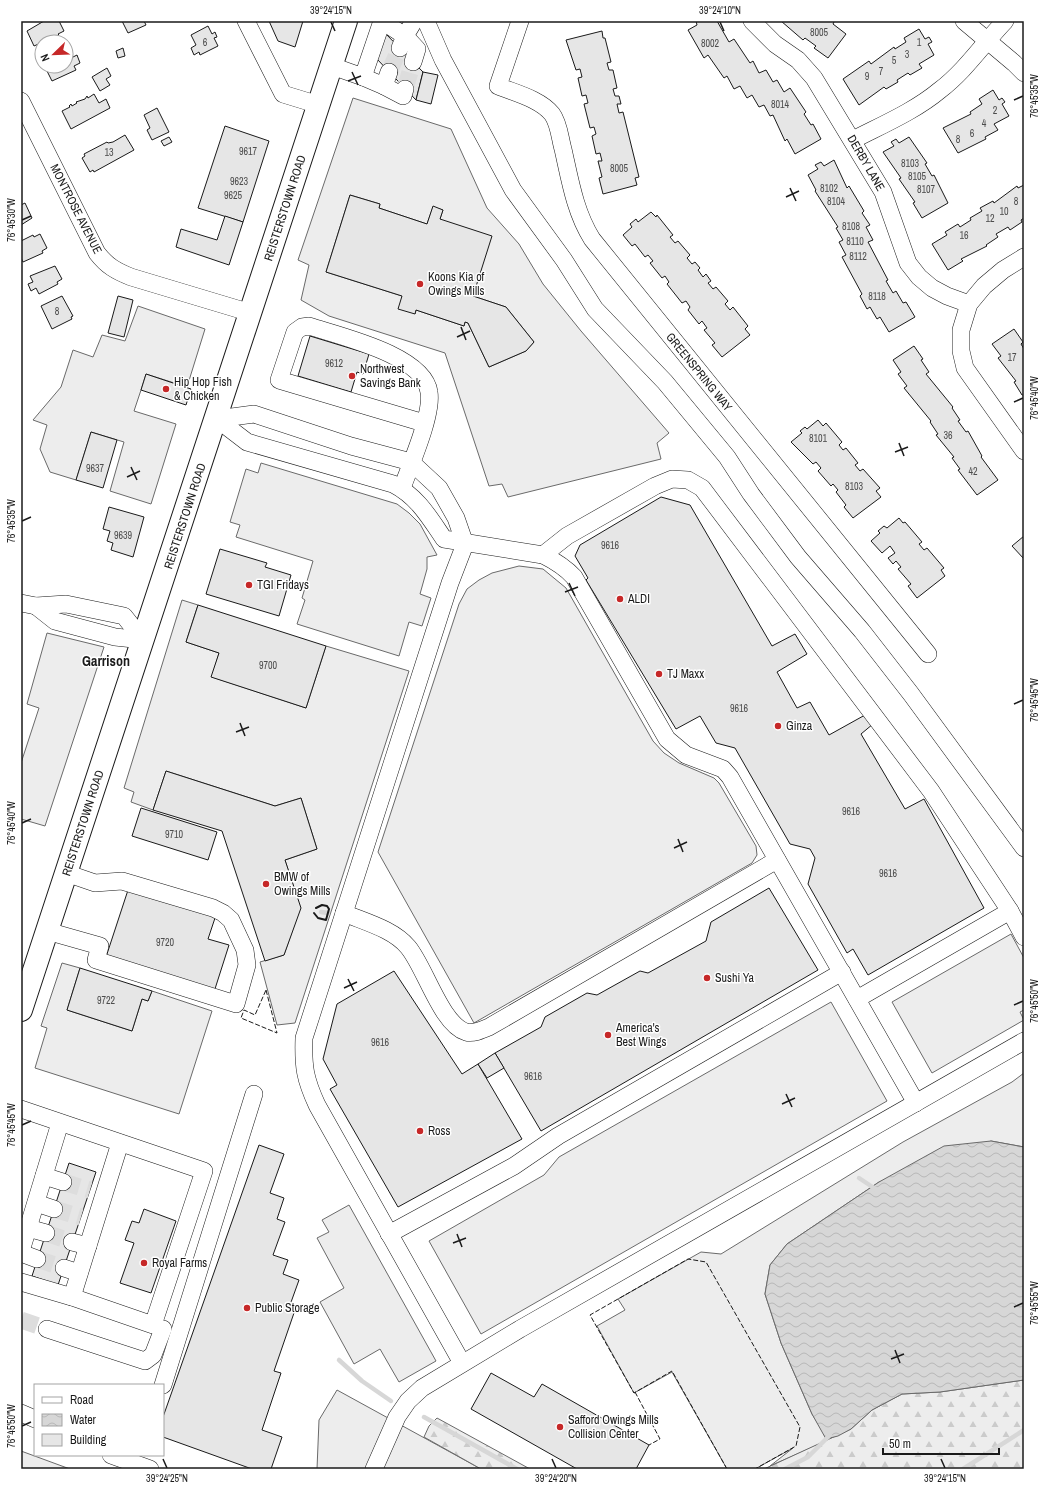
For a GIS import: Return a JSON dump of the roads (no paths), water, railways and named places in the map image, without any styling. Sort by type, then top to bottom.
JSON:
[{"type":"main road","name":"REISTERSTOWN ROAD","points":[[21,1010],[217,419],[346,21]]},
{"type":"street","points":[[246,21],[283,94],[319,105]]},
{"type":"street","points":[[363,77],[382,21],[402,42],[418,49],[413,62]]},
{"type":"street","points":[[402,42],[414,21]]},
{"type":"street","points":[[426,21],[443,60],[513,190],[564,260],[595,309],[665,382],[727,457],[751,494],[798,557],[862,631],[911,694],[1024,848]]},
{"type":"street","name":"GREENSPRING WAY","points":[[520,21],[498,86],[541,104],[553,115],[558,129],[577,208],[583,225],[592,239],[928,654]]},
{"type":"street","name":"DERBY LANE","points":[[752,21],[775,44],[798,60],[814,78],[853,140],[883,192],[908,264],[919,277],[932,288],[947,296],[969,304]]},
{"type":"street","points":[[964,21],[987,39],[1024,74]]},
{"type":"street","points":[[853,140],[922,103],[940,91],[957,76],[987,39],[1005,21]]},
{"type":"street","points":[[332,66],[363,77],[387,79],[403,96],[405,89]]},
{"type":"street","name":"MONTROSE AVENUE","points":[[21,101],[97,253],[106,265],[132,277],[251,313]]},
{"type":"street","points":[[1024,257],[1003,270],[984,286],[969,304],[961,330],[961,351],[965,368],[1024,451]]},
{"type":"street","points":[[402,488],[411,462],[424,423],[429,407],[430,392],[423,379],[416,370],[394,356],[377,348],[309,326],[302,327],[295,332],[292,337],[279,380],[424,423]]},
{"type":"street","points":[[217,419],[254,414],[351,446],[411,462],[439,488],[456,518],[465,544],[450,583],[304,1038],[304,1073],[317,1105],[462,1363]]},
{"type":"street","points":[[217,419],[247,442],[393,484],[402,488],[416,498],[444,540],[543,555],[556,561],[574,577],[667,739],[686,755],[723,769],[730,777],[916,1103]]},
{"type":"street","points":[[543,555],[567,536],[655,486],[672,480],[688,480],[702,488],[931,791],[1010,912],[1024,937]]},
{"type":"street","points":[[29,605],[66,604],[124,616],[143,640]]},
{"type":"street","points":[[29,605],[55,620],[115,637],[143,640]]},
{"type":"street","points":[[344,913],[400,939],[409,948],[419,962],[435,997],[448,1016],[457,1026],[466,1032],[476,1032],[489,1027],[777,860]]},
{"type":"street","points":[[47,931],[100,946],[96,960],[236,1004],[248,965],[245,950],[231,920],[223,913],[213,908],[122,881],[95,883],[66,873]]},
{"type":"street","points":[[857,999],[1010,912]]},
{"type":"street","points":[[389,1234],[514,1166],[563,1133],[842,972]]},
{"type":"street","points":[[374,1469],[397,1417],[408,1401],[422,1388],[462,1363],[1024,1041]]},
{"type":"street","points":[[47,1329],[144,1361],[153,1355],[228,1178],[254,1094]]},
{"type":"street","points":[[21,1109],[60,1124],[228,1178]]},
{"type":"street","points":[[37,1259],[21,1252],[60,1124]]},
{"type":"street","points":[[72,1297],[71,1271],[97,1193],[120,1143]]},
{"type":"street","points":[[163,1384],[165,1329],[204,1171]]},
{"type":"street","points":[[44,1176],[63,1182]]},
{"type":"street","points":[[36,1203],[54,1209]]},
{"type":"street","points":[[28,1228],[46,1234]]},
{"type":"street","points":[[21,1282],[72,1297],[165,1329]]},
{"type":"street","points":[[21,1413],[34,1419]]},
{"type":"street","points":[[114,1456],[150,1469]]},
{"type":"water","points":[[991,1141],[1024,1147],[1024,1380],[940,1392],[902,1394],[872,1410],[851,1429],[838,1436],[826,1439],[812,1414],[781,1343],[765,1294],[770,1265],[787,1244],[879,1182],[944,1146]]},
{"type":"waterway","points":[[321,912],[328,913]]},
{"type":"waterway","points":[[859,1178],[877,1190]]},
{"type":"waterway","points":[[339,1360],[362,1381],[391,1401]]},
{"type":"waterway","points":[[424,1417],[517,1469]]},
{"type":"waterway","points":[[963,1469],[1024,1430]]},
{"type":"waterway","points":[[785,1469],[808,1457],[830,1435]]},
{"type":"tunnel","points":[[389,72],[400,48]]},
{"type":"tunnel","points":[[405,89],[413,62]]},
{"type":"tunnel","points":[[63,1182],[90,1190]]},
{"type":"tunnel","points":[[54,1209],[81,1217]]},
{"type":"tunnel","points":[[46,1233],[72,1242]]},
{"type":"tunnel","points":[[37,1259],[64,1268]]},
{"type":"tunnel","points":[[21,1320],[47,1329]]},
{"type":"place","name":"Koons Kia of Owings Mills","points":[[420,284]]},
{"type":"place","name":"Northwest Savings Bank","points":[[352,376]]},
{"type":"place","name":"Hip Hop Fish & Chicken","points":[[166,389]]},
{"type":"place","name":"TGI Fridays","points":[[249,585]]},
{"type":"place","name":"ALDI","points":[[620,599]]},
{"type":"place","name":"TJ Maxx","points":[[659,674]]},
{"type":"place","name":"Ginza","points":[[778,726]]},
{"type":"place","name":"BMW of Owings Mills","points":[[266,884]]},
{"type":"place","name":"Sushi Ya","points":[[707,978]]},
{"type":"place","name":"America's Best Wings","points":[[608,1035]]},
{"type":"place","name":"Ross","points":[[420,1131]]},
{"type":"place","name":"Royal Farms","points":[[144,1263]]},
{"type":"place","name":"Public Storage","points":[[247,1308]]},
{"type":"place","name":"Safford Owings Mills Collision Center","points":[[560,1427]]},
{"type":"district","name":"Garrison","points":[[106,661]]}]
